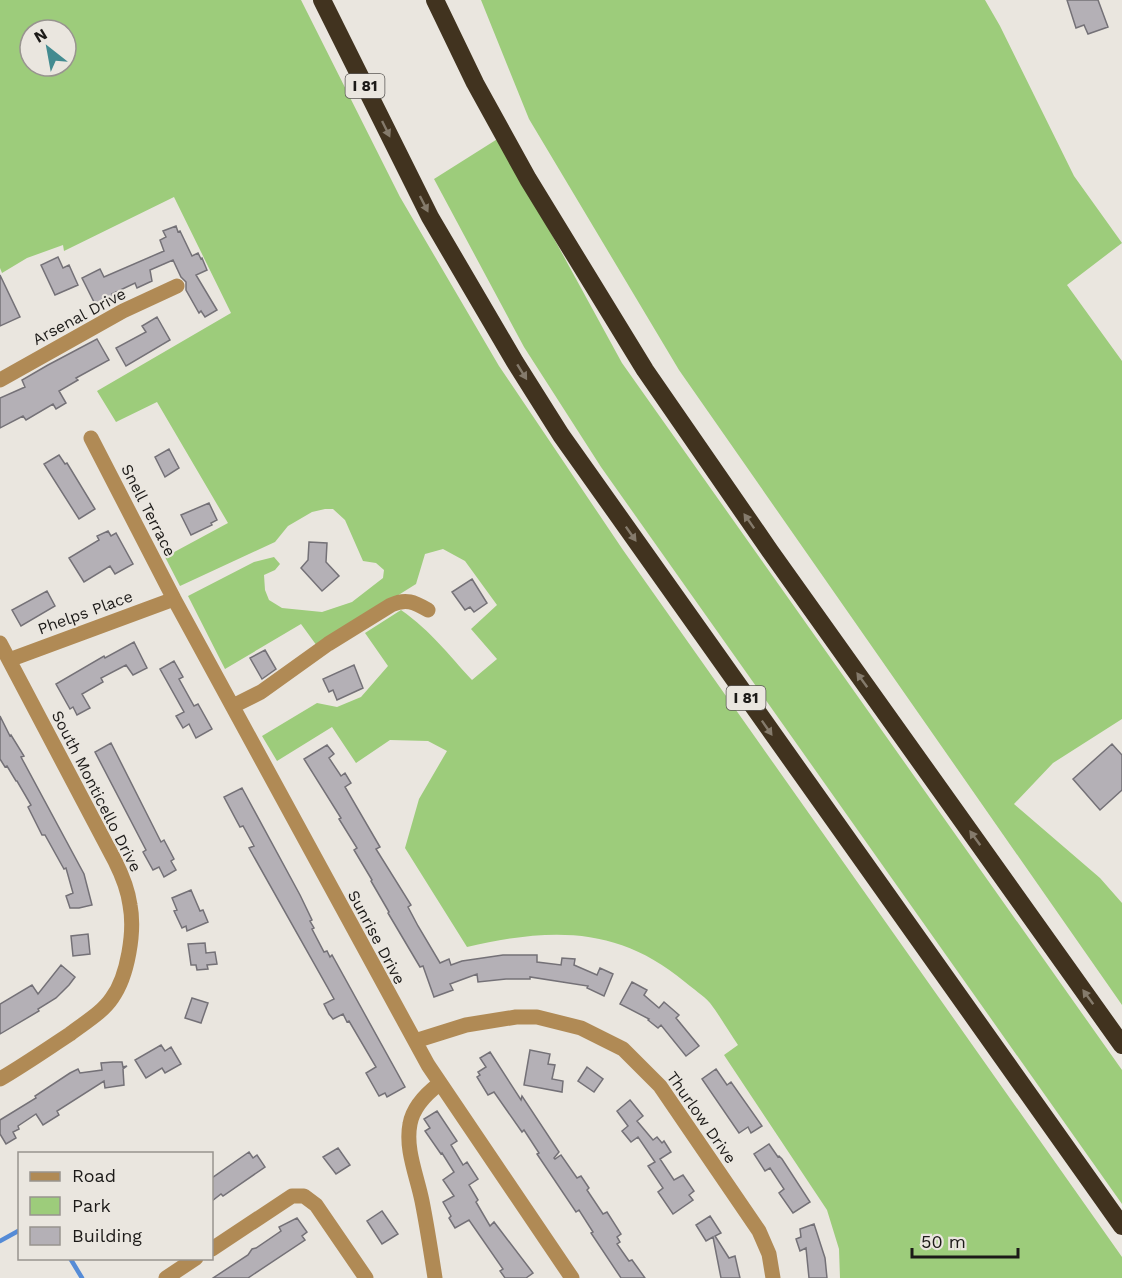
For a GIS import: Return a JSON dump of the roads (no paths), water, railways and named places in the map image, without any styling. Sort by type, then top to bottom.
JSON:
[{"type":"highway","name":"I 81","points":[[322,0],[430,217],[561,435],[1063,1146],[1122,1226]]},
{"type":"highway","points":[[435,0],[475,83],[522,170],[645,370],[770,551],[1122,1045]]},
{"type":"street","name":"Arsenal Drive","points":[[0,380],[123,311],[177,286]]},
{"type":"street","name":"Snell Terrace","points":[[91,438],[174,599]]},
{"type":"street","name":"Phelps Place","points":[[9,660],[174,599]]},
{"type":"street","name":"Sunrise Drive","points":[[174,599],[394,1006],[439,1084],[572,1278]]},
{"type":"street","points":[[233,706],[261,692],[328,644],[391,605],[408,600],[428,610]]},
{"type":"street","name":"South Monticello Drive","points":[[0,643],[124,880],[132,926],[121,981],[112,999],[95,1016],[44,1052],[0,1079]]},
{"type":"street","name":"Thurlow Drive","points":[[415,1041],[466,1025],[516,1017],[537,1017],[580,1028],[623,1049],[660,1086],[759,1231],[769,1254],[773,1278]]},
{"type":"street","points":[[435,1278],[422,1201],[408,1142],[410,1122],[416,1108],[439,1084]]},
{"type":"street","points":[[213,1248],[292,1196],[304,1196],[316,1205],[366,1278]]},
{"type":"street","points":[[166,1278],[193,1260]]},
{"type":"waterway","points":[[0,1241],[18,1231]]},
{"type":"waterway","points":[[71,1260],[82,1278]]}]
